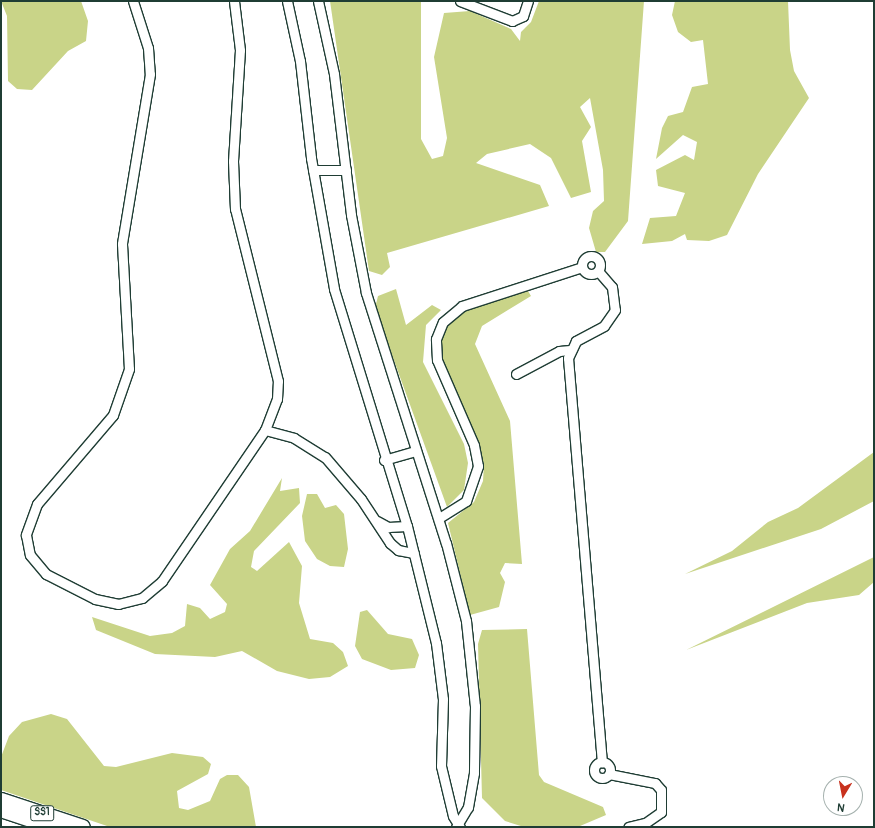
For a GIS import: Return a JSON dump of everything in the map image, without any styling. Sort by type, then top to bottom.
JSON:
[{"type":"highway","name":"SS1","points":[[1,800],[83,827]]},
{"type":"highway","name":"SS1","points":[[1,810],[52,827]]},
{"type":"street","points":[[133,1],[148,48],[150,69],[122,244],[129,369],[113,415],[32,512],[26,535],[32,559],[50,577],[99,601],[125,604],[142,598],[162,581],[265,430],[275,409],[278,386],[234,204],[234,152],[240,50],[234,1]]},
{"type":"street","points":[[287,1],[303,84],[313,170],[334,289],[384,460],[407,526],[440,662],[443,707],[441,762],[457,827]]},
{"type":"street","points":[[318,1],[336,83],[346,170],[366,293],[416,451],[439,518],[464,611],[475,706],[472,789],[468,807],[457,827]]},
{"type":"street","points":[[460,1],[512,21],[522,18],[528,1]]},
{"type":"street","points":[[313,170],[346,170]]},
{"type":"street","points":[[582,267],[584,259],[592,256],[599,261],[598,271],[614,292],[613,313],[604,326],[576,341],[570,350],[602,763],[608,766],[609,774],[654,783],[661,790],[661,812],[645,822],[628,827]]},
{"type":"street","points":[[439,518],[466,501],[478,466],[474,445],[437,360],[436,339],[442,322],[462,306],[582,267]]},
{"type":"street","points":[[582,267],[590,274],[598,271]]},
{"type":"street","points":[[516,374],[560,351],[570,350]]},
{"type":"street","points":[[265,430],[294,438],[325,457],[377,522],[394,548],[414,553]]},
{"type":"street","points":[[384,460],[416,451]]},
{"type":"street","points":[[377,522],[388,527],[407,526]]},
{"type":"green space","points":[[1,1],[81,1],[88,21],[86,41],[68,51],[32,90],[17,89],[8,81],[7,16]]},
{"type":"green space","points":[[330,1],[421,1],[421,139],[432,159],[443,156],[447,138],[434,57],[444,13],[470,11],[511,29],[520,41],[521,32],[531,22],[539,1],[644,1],[628,221],[605,252],[596,252],[589,228],[593,211],[604,201],[603,170],[590,98],[580,107],[591,127],[582,141],[591,192],[571,198],[551,158],[530,144],[487,154],[476,163],[540,185],[549,206],[387,253],[390,267],[382,275],[369,271]]},
{"type":"green space","points":[[675,1],[788,1],[790,50],[794,71],[809,98],[758,174],[727,235],[709,241],[687,240],[685,234],[672,241],[642,244],[650,218],[676,216],[685,193],[658,186],[656,170],[685,155],[694,160],[697,142],[683,135],[656,159],[662,128],[668,116],[683,112],[692,87],[708,84],[703,40],[691,42],[678,32],[672,15]]},
{"type":"green space","points":[[396,289],[406,325],[432,305],[441,310],[426,325],[423,362],[464,444],[468,463],[464,490],[447,507],[375,308],[378,296]]},
{"type":"green space","points":[[528,291],[531,296],[482,326],[475,344],[510,421],[522,564],[505,563],[500,573],[505,582],[499,607],[470,615],[448,523],[474,502],[483,481],[484,464],[442,364],[439,339],[445,324],[456,313]]},
{"type":"green space","points":[[874,452],[874,501],[821,529],[685,574],[732,551],[768,522],[798,508]]},
{"type":"green space","points":[[282,478],[280,491],[299,488],[300,503],[254,551],[251,567],[257,571],[289,542],[302,566],[299,603],[310,639],[333,643],[343,652],[348,666],[330,677],[309,679],[277,671],[242,651],[215,657],[155,654],[96,630],[92,617],[150,636],[172,633],[185,626],[187,604],[200,608],[210,619],[225,612],[227,604],[210,585],[230,549],[250,531]]},
{"type":"green space","points":[[307,494],[317,494],[325,508],[336,505],[344,514],[348,549],[344,567],[330,566],[317,559],[305,541],[302,516]]},
{"type":"green space","points":[[874,557],[874,582],[859,595],[807,603],[686,650]]},
{"type":"green space","points":[[367,610],[388,634],[412,639],[419,655],[415,668],[391,670],[362,659],[355,646],[360,612]]},
{"type":"green space","points":[[527,629],[539,775],[544,782],[603,807],[606,815],[580,826],[524,827],[505,821],[482,798],[478,644],[482,630]]},
{"type":"green space","points":[[51,714],[67,719],[104,766],[116,767],[172,753],[203,757],[211,764],[208,774],[177,791],[179,808],[188,810],[210,801],[220,779],[227,775],[238,775],[249,787],[256,827],[110,827],[1,790],[1,757],[9,736],[22,722]]}]
